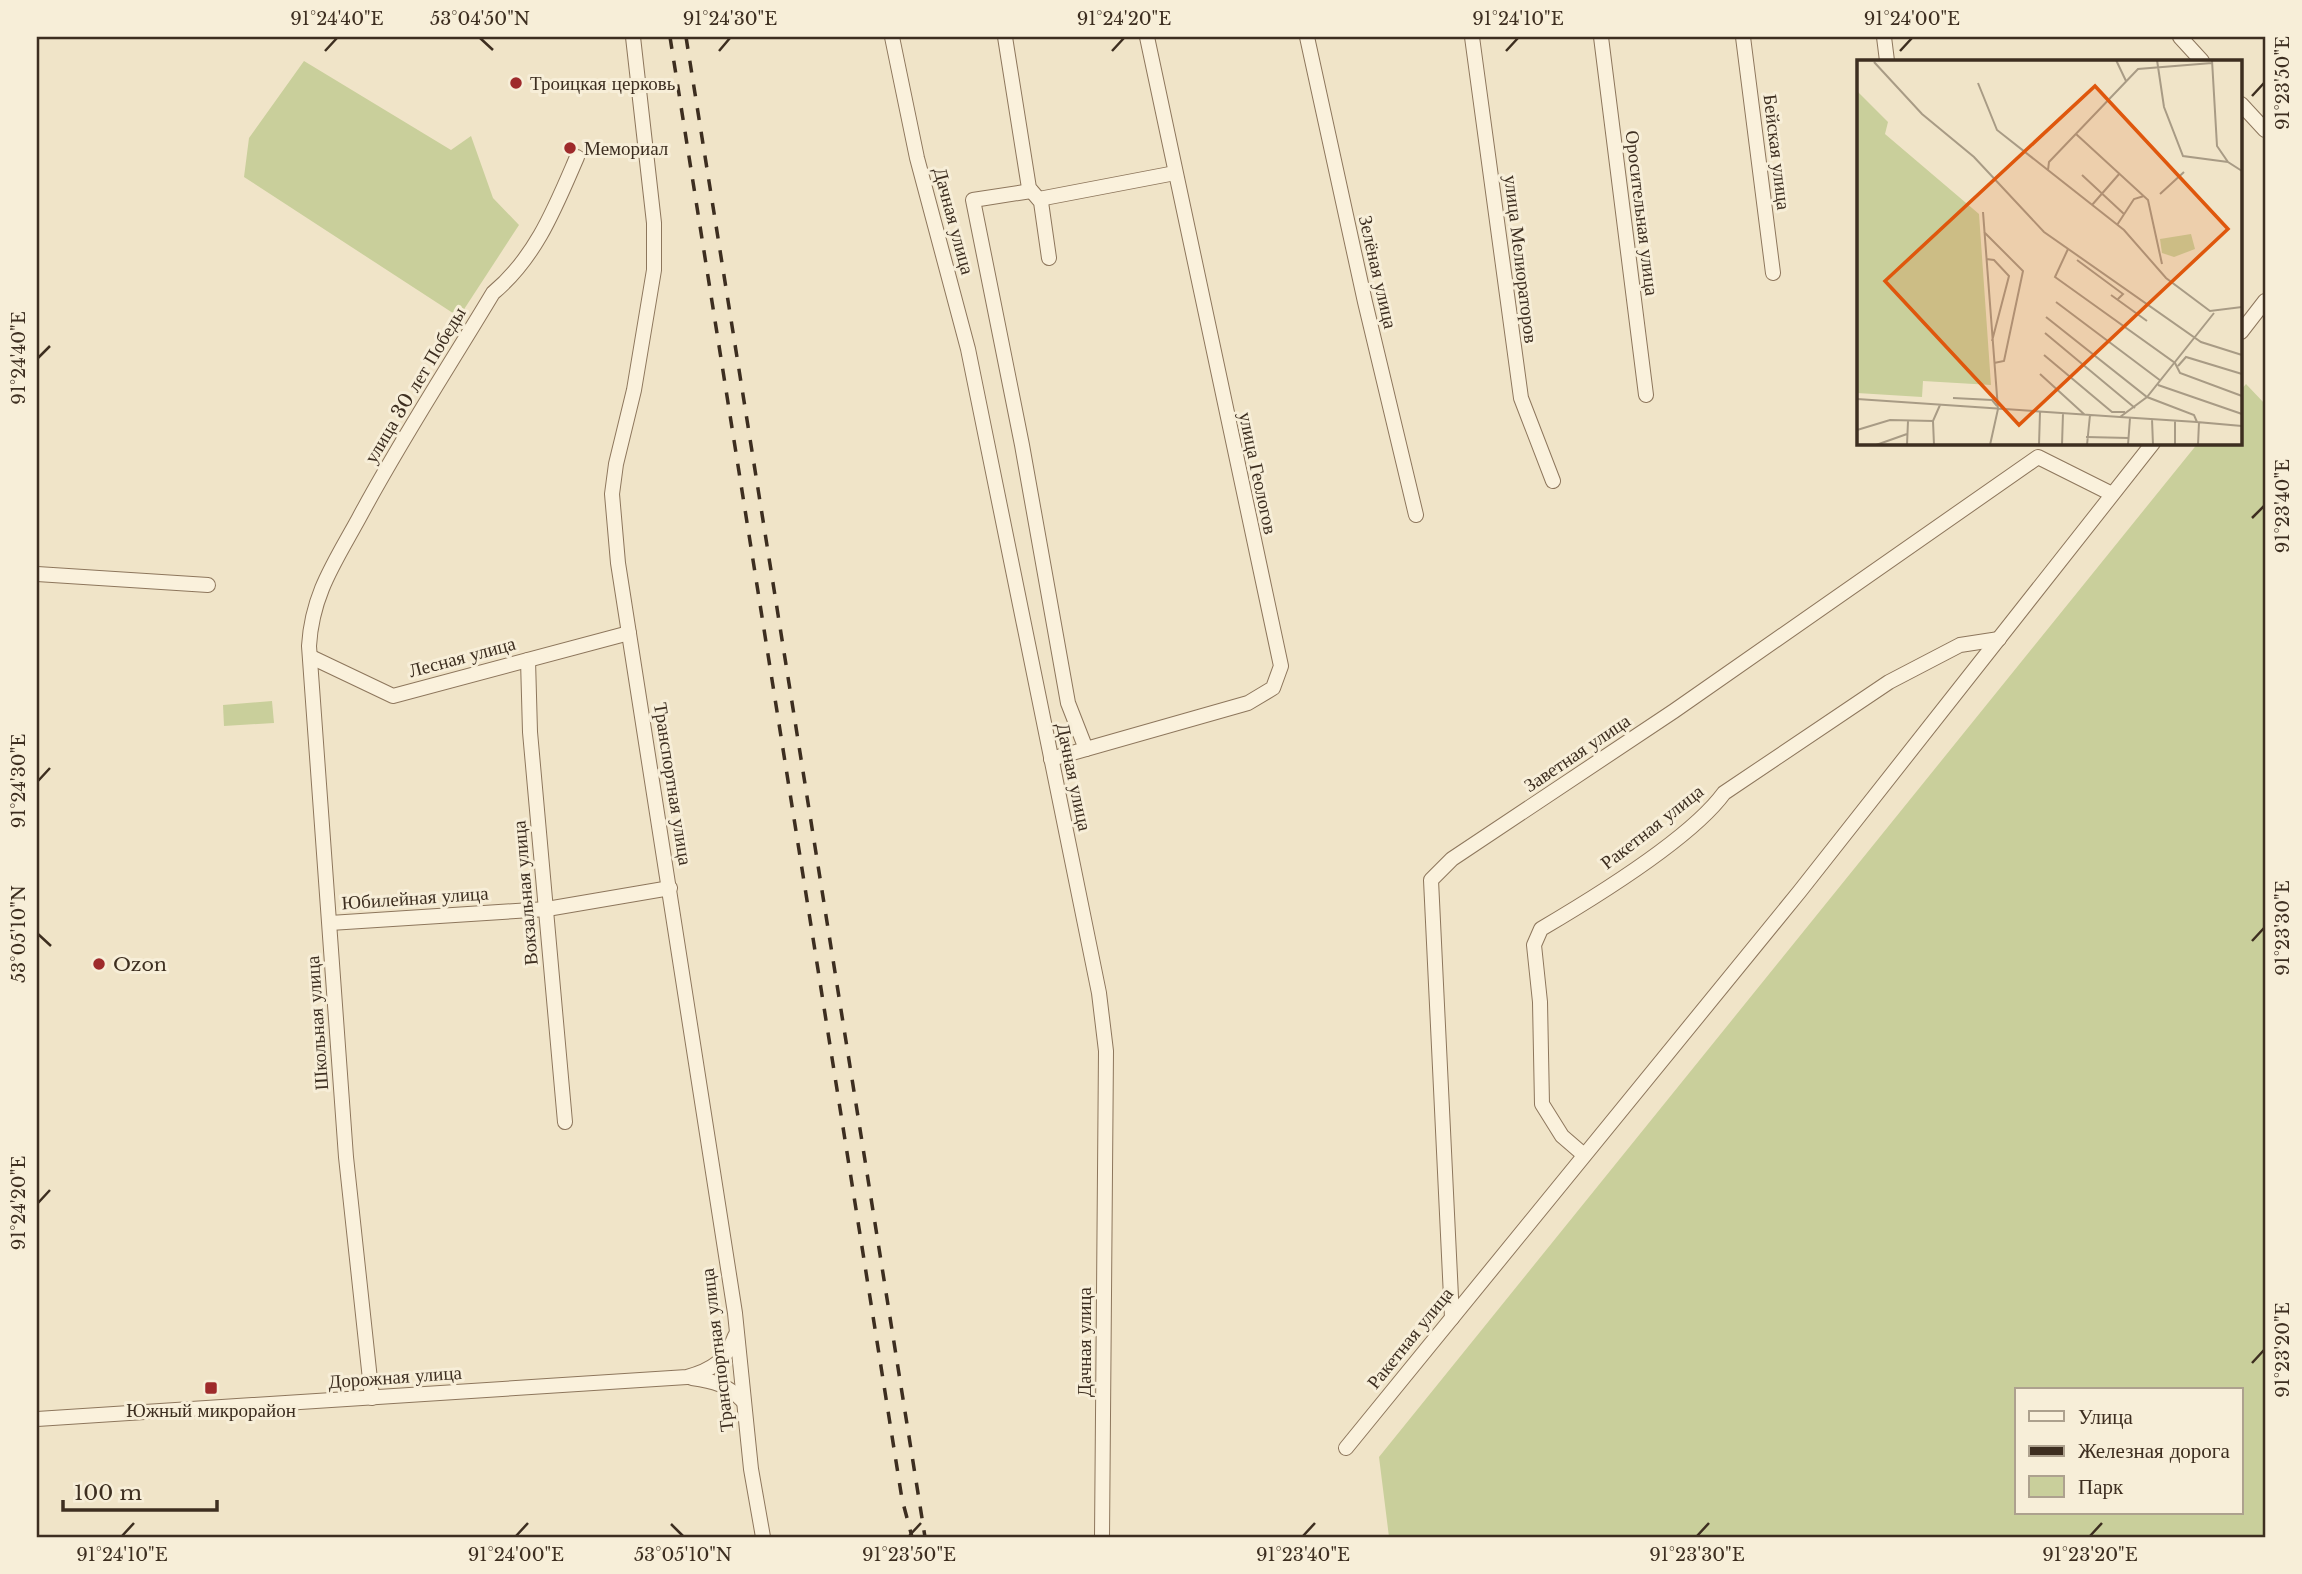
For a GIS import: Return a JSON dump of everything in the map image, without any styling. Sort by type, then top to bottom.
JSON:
[{"type":"street","name":"Транспортная улица","points":[[633,37],[654,223],[654,270],[636,380],[612,494],[618,563],[735,1313],[743,1401],[763,1537]]},
{"type":"street","name":"Дачная улица","points":[[892,37],[918,158],[968,349],[1099,993],[1106,1051],[1102,1537]]},
{"type":"street","points":[[1005,37],[1049,258]]},
{"type":"street","name":"улица Геологов","points":[[1051,759],[1248,703],[1273,688],[1281,666],[1147,37]]},
{"type":"street","name":"Зелёная улица","points":[[1307,37],[1364,302],[1416,515]]},
{"type":"street","name":"улица Мелиораторов","points":[[1472,37],[1521,398],[1553,481]]},
{"type":"street","name":"Оросительная улица","points":[[1601,37],[1646,395]]},
{"type":"street","name":"Бейская улица","points":[[1743,37],[1773,273]]},
{"type":"street","points":[[1884,37],[1887,60]]},
{"type":"street","points":[[2180,37],[2201,60]]},
{"type":"street","points":[[2242,104],[2265,130]]},
{"type":"street","name":"улица 30 лет Победы","points":[[310,651],[311,616],[320,591],[378,482],[493,293],[517,273],[546,229],[577,157]]},
{"type":"street","points":[[1086,749],[1068,703],[1022,445],[973,200],[1035,195],[1175,173]]},
{"type":"street","points":[[2242,331],[2265,301]]},
{"type":"street","name":"Ракетная улица","points":[[1346,1448],[1800,891],[2152,444]]},
{"type":"street","name":"Заветная улица","points":[[1452,1318],[1431,880],[1452,859],[1632,740],[2038,457],[2112,494]]},
{"type":"street","points":[[37,574],[208,585]]},
{"type":"street","name":"Лесная улица","points":[[310,651],[393,696],[629,633]]},
{"type":"street","name":"Ракетная улица","points":[[1584,1155],[1562,1136],[1542,1104],[1540,1002],[1534,944],[1541,929],[1683,833],[1714,807],[1724,793],[1888,682],[1960,645],[1999,639]]},
{"type":"street","name":"Школьная улица","points":[[310,651],[346,1157],[372,1398]]},
{"type":"street","name":"Вокзальная улица","points":[[528,660],[530,732],[565,1122]]},
{"type":"street","name":"Юбилейная улица","points":[[330,923],[547,909],[670,888]]},
{"type":"street","name":"Дорожная улица","points":[[37,1419],[687,1377],[708,1371],[721,1362],[730,1350],[735,1334]]},
{"type":"street","points":[[687,1377],[717,1381],[730,1388],[743,1401]]},
{"type":"green space","points":[[304,61],[451,150],[471,136],[493,198],[519,225],[459,317],[244,177],[249,138]]},
{"type":"green space","points":[[2246,384],[2265,404],[2265,1537],[1389,1537],[1379,1457],[2197,444],[2242,444],[2242,389]]},
{"type":"green space","points":[[272,701],[274,723],[224,726],[223,705]]},
{"type":"railway","points":[[670,37],[902,1499],[912,1537]]},
{"type":"railway","points":[[686,37],[925,1537]]},
{"type":"place","name":"Троицкая церковь","points":[[516,83]]},
{"type":"place","name":"Мемориал","points":[[570,148]]},
{"type":"place","name":"Ozon","points":[[99,964]]},
{"type":"place","name":"Южный микрорайон","points":[[211,1388]]}]
